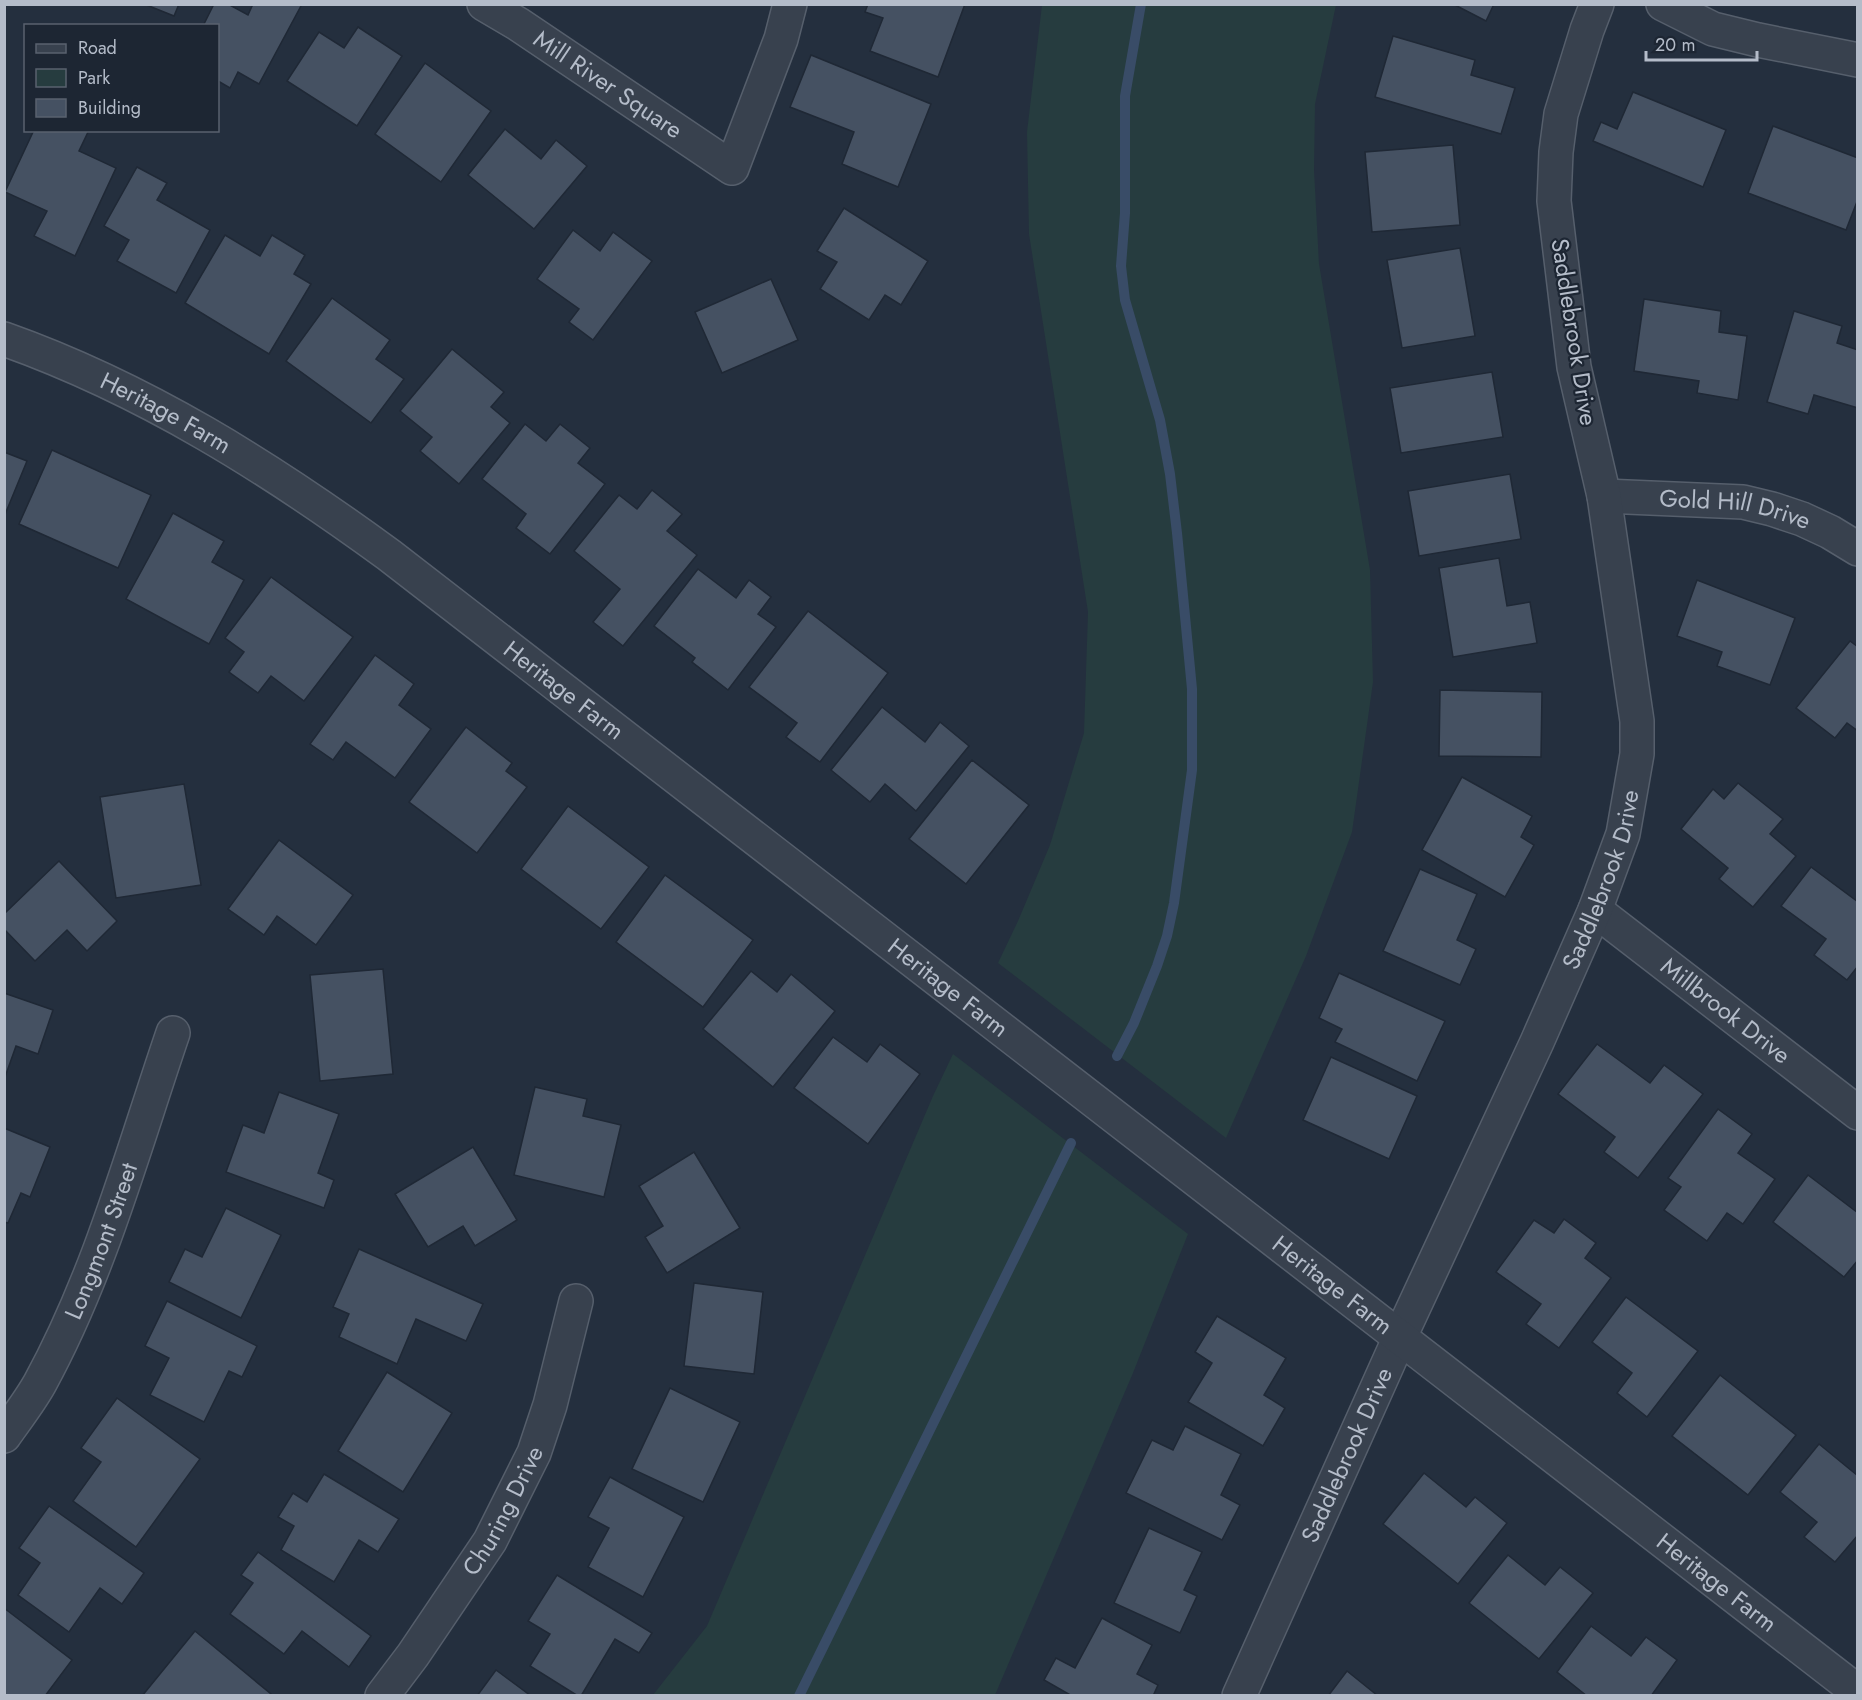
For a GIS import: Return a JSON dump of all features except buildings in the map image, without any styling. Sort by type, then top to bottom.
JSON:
[{"type":"street","name":"Mill River Square","points":[[484,4],[518,24],[732,168],[780,39],[790,4]]},
{"type":"street","name":"Saddlebrook Drive","points":[[1239,1695],[1399,1339],[1537,1042],[1595,910],[1623,834],[1637,754],[1637,721],[1604,496],[1574,367],[1554,201],[1556,152],[1561,114],[1597,4]]},
{"type":"street","points":[[1664,4],[1713,29],[1857,60]]},
{"type":"street","name":"Heritage Farm","points":[[4,339],[121,387],[189,423],[264,468],[332,513],[427,584],[1857,1692]]},
{"type":"street","name":"Gold Hill Drive","points":[[1604,496],[1743,502],[1802,519],[1830,532],[1857,549]]},
{"type":"street","name":"Millbrook Drive","points":[[1595,910],[1857,1113]]},
{"type":"street","name":"Longmont Street","points":[[4,1436],[39,1384],[71,1321],[100,1250],[173,1033]]},
{"type":"street","name":"Churing Drive","points":[[382,1695],[414,1655],[490,1541],[534,1454],[550,1405],[576,1301]]},
{"type":"green space","points":[[1042,5],[1336,5],[1315,104],[1314,170],[1319,264],[1370,570],[1373,682],[1352,832],[1306,956],[1226,1138],[998,963],[1050,845],[1084,733],[1088,612],[1029,234],[1027,132]]},
{"type":"green space","points":[[953,1054],[1188,1234],[1133,1373],[995,1695],[653,1695],[707,1626]]},
{"type":"waterway","points":[[1117,1056],[1134,1023],[1167,936],[1174,903],[1192,770],[1192,689],[1170,474],[1160,420],[1125,300],[1121,266],[1125,213],[1125,96],[1141,4]]},
{"type":"waterway","points":[[799,1696],[1071,1143]]}]
